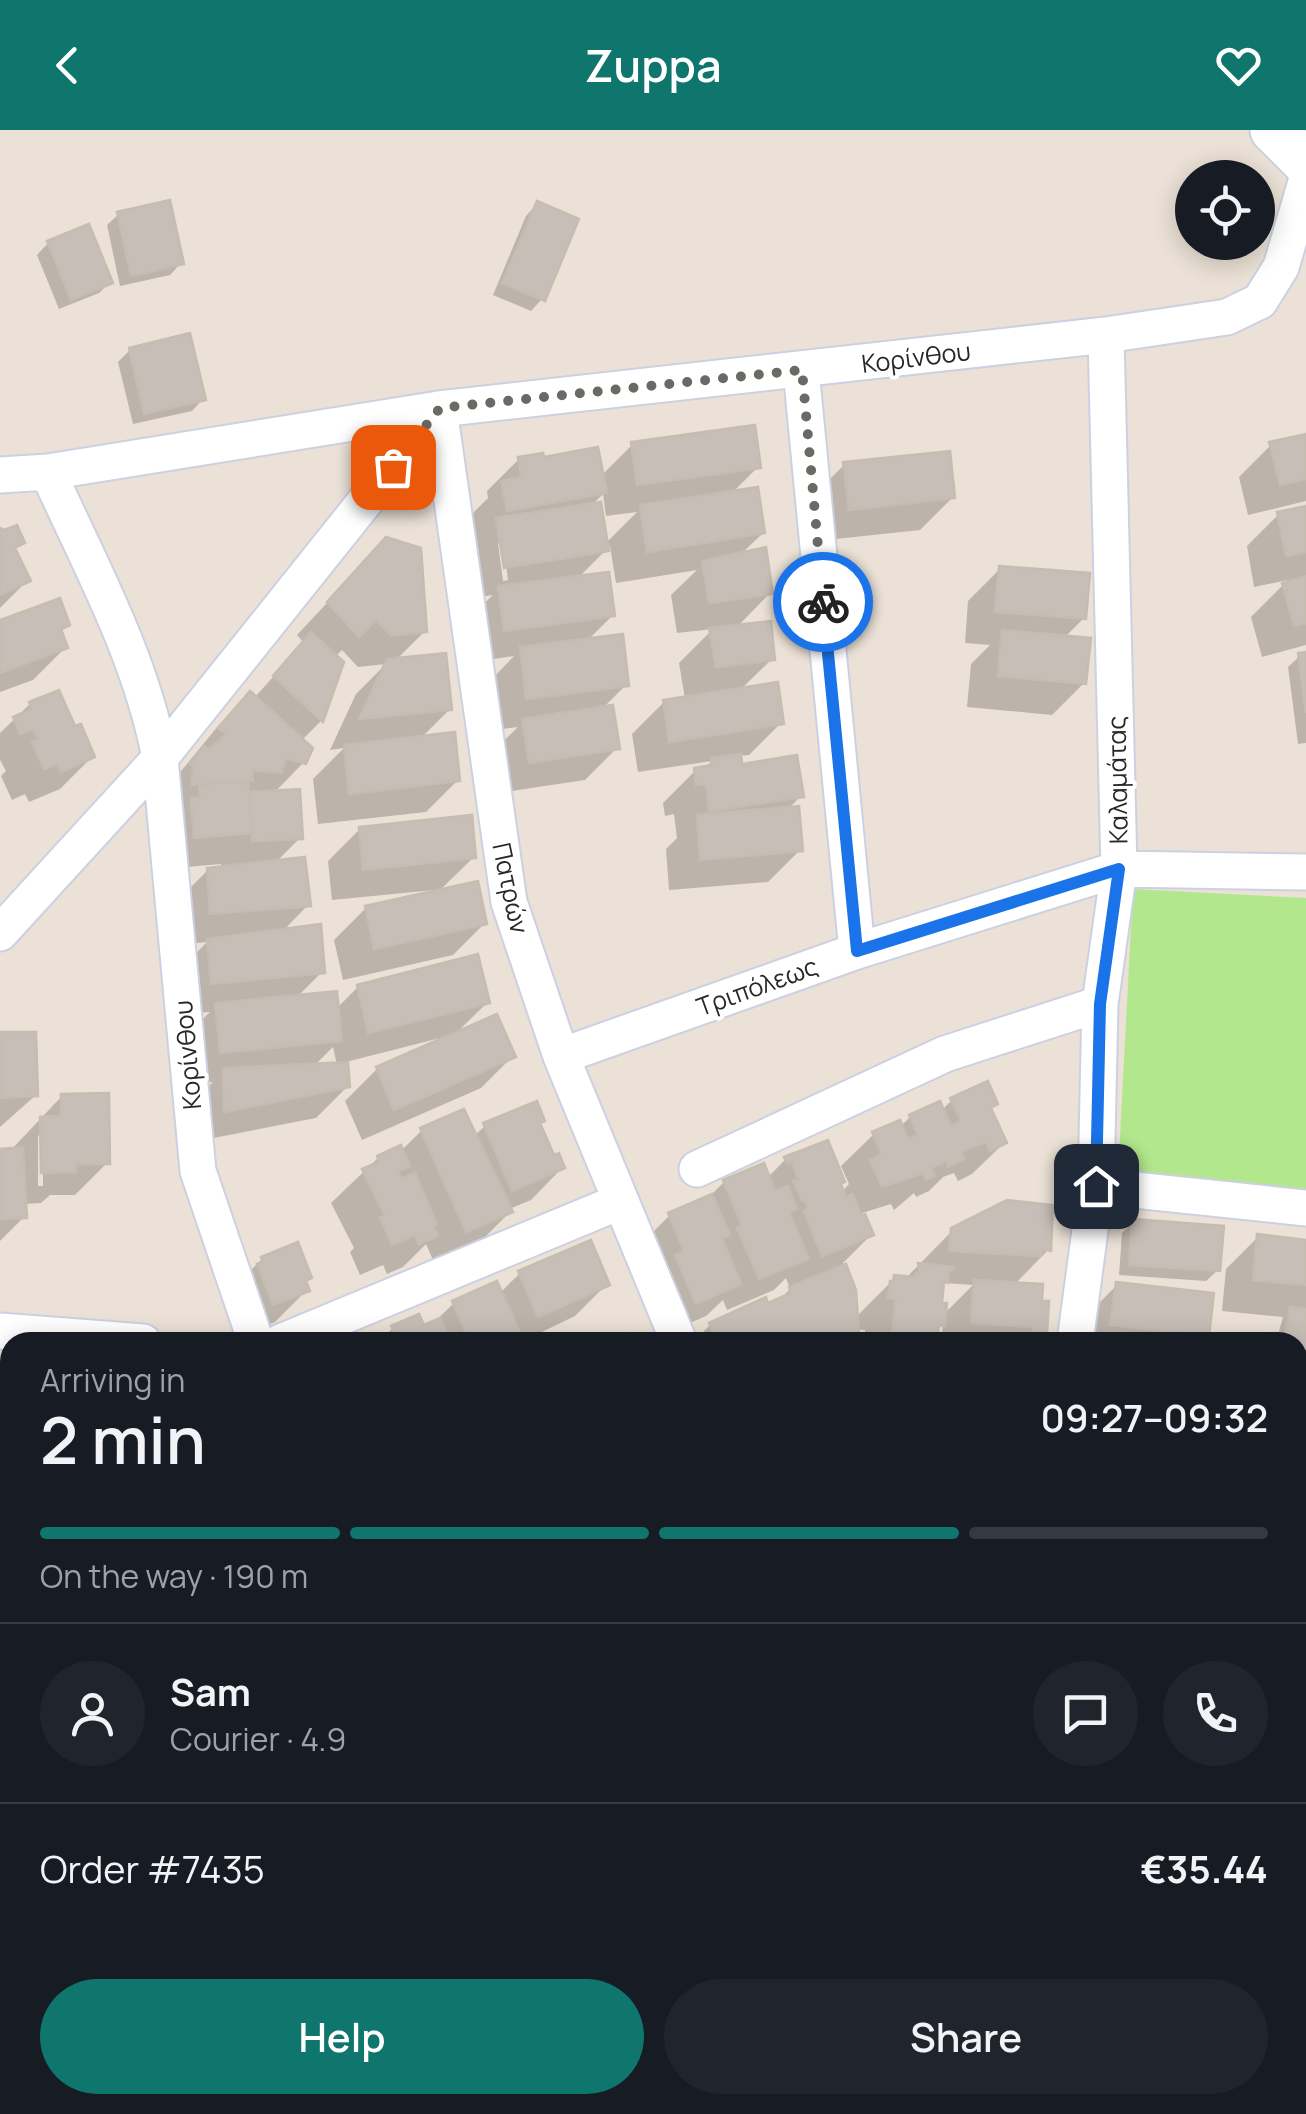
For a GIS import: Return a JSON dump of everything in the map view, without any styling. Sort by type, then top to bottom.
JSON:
[{"type":"street","points":[[1273,130],[1306,163]]},
{"type":"street","name":"Κορίνθου","points":[[0,475],[48,472],[440,408],[1106,335],[1226,316],[1260,301],[1281,267],[1306,182]]},
{"type":"street","name":"Καλαμάτας","points":[[1076,1332],[1096,1186],[1100,1004],[1119,869],[1106,335]]},
{"type":"street","points":[[802,370],[857,951]]},
{"type":"street","points":[[0,933],[160,758],[440,408]]},
{"type":"street","name":"Πατρών","points":[[440,408],[509,902],[561,1056],[675,1332]]},
{"type":"street","name":"Κορίνθου","points":[[48,472],[131,656],[151,711],[160,758],[198,1170],[253,1332]]},
{"type":"street","name":"Τριπόλεως","points":[[561,1056],[857,951],[1119,869],[1306,872]]},
{"type":"street","points":[[696,1169],[945,1054],[1100,1004]]},
{"type":"street","points":[[1096,1186],[1306,1208]]},
{"type":"street","points":[[306,1332],[619,1202]]},
{"type":"green space","points":[[1133,889],[1306,898],[1306,1194],[1118,1175]]},
{"type":"building","points":[[170,200],[184,264],[131,276],[117,212]]},
{"type":"building","points":[[537,201],[579,219],[545,301],[502,283]]},
{"type":"building","points":[[89,224],[113,283],[71,300],[47,241]]},
{"type":"building","points":[[190,333],[206,400],[144,414],[129,348]]},
{"type":"building","points":[[755,425],[761,468],[637,485],[631,442]]},
{"type":"building","points":[[1306,434],[1306,479],[1280,485],[1269,442]]},
{"type":"building","points":[[598,447],[607,493],[507,511],[501,481],[521,477],[518,457],[543,453],[544,457]]},
{"type":"building","points":[[950,451],[955,498],[849,510],[843,462]]},
{"type":"building","points":[[758,487],[765,533],[647,552],[640,505]]},
{"type":"building","points":[[601,502],[609,551],[504,568],[496,518]]},
{"type":"building","points":[[1306,506],[1306,552],[1286,556],[1277,512]]},
{"type":"building","points":[[17,525],[25,543],[15,548],[31,581],[0,595],[0,528]]},
{"type":"building","points":[[386,537],[421,548],[427,632],[391,636],[376,620],[359,637],[327,602]]},
{"type":"building","points":[[766,547],[773,594],[709,603],[702,561]]},
{"type":"building","points":[[999,566],[1090,573],[1086,619],[995,612]]},
{"type":"building","points":[[609,572],[615,616],[504,631],[498,586]]},
{"type":"building","points":[[1306,576],[1306,623],[1294,626],[1282,583]]},
{"type":"building","points":[[60,598],[70,625],[61,629],[68,648],[0,673],[0,620]]},
{"type":"building","points":[[771,621],[775,660],[716,667],[709,628]]},
{"type":"building","points":[[1002,630],[1091,638],[1086,684],[998,676]]},
{"type":"building","points":[[311,632],[344,662],[323,722],[273,676]]},
{"type":"building","points":[[623,634],[629,686],[526,699],[520,647]]},
{"type":"building","points":[[1306,652],[1306,713],[1298,653]]},
{"type":"building","points":[[446,653],[452,710],[359,719],[387,659]]},
{"type":"building","points":[[778,682],[784,724],[669,742],[663,700]]},
{"type":"building","points":[[59,690],[75,726],[81,724],[95,757],[61,772],[58,764],[44,769],[32,742],[38,739],[33,729],[20,734],[13,717],[32,709],[29,702]]},
{"type":"building","points":[[250,691],[313,748],[306,764],[285,758],[282,773],[252,770],[253,781],[192,785],[190,764],[204,746],[209,750],[226,734],[218,728]]},
{"type":"building","points":[[613,705],[620,749],[529,763],[522,719]]},
{"type":"building","points":[[455,732],[460,781],[349,794],[344,745]]},
{"type":"building","points":[[741,754],[742,764],[797,755],[804,797],[709,811],[706,784],[696,785],[694,768],[712,765],[711,758]]},
{"type":"building","points":[[248,781],[252,833],[194,838],[191,798],[200,798],[199,785]]},
{"type":"building","points":[[300,789],[303,839],[252,841],[249,792]]},
{"type":"building","points":[[799,806],[803,851],[700,860],[697,815]]},
{"type":"building","points":[[472,815],[476,858],[363,870],[359,827]]},
{"type":"building","points":[[305,857],[311,906],[210,914],[207,868]]},
{"type":"building","points":[[478,881],[487,924],[374,949],[365,906]]},
{"type":"building","points":[[321,924],[325,973],[211,984],[207,939]]},
{"type":"building","points":[[478,954],[490,1003],[368,1033],[357,985]]},
{"type":"building","points":[[337,991],[342,1041],[220,1053],[215,1003]]},
{"type":"building","points":[[497,1014],[516,1057],[394,1110],[376,1067]]},
{"type":"building","points":[[0,1032],[36,1032],[38,1096],[0,1098]]},
{"type":"building","points":[[348,1062],[350,1087],[224,1112],[223,1068]]},
{"type":"building","points":[[988,1081],[998,1104],[991,1108],[1007,1143],[990,1151],[986,1142],[961,1152],[964,1159],[948,1167],[946,1161],[931,1168],[935,1176],[926,1180],[923,1173],[882,1187],[870,1160],[881,1154],[872,1132],[900,1120],[908,1139],[918,1135],[909,1115],[940,1101],[951,1126],[961,1121],[950,1098]]},
{"type":"building","points":[[109,1093],[110,1164],[76,1164],[76,1172],[41,1173],[40,1117],[61,1116],[61,1094]]},
{"type":"building","points":[[537,1101],[545,1121],[540,1123],[554,1155],[559,1153],[565,1168],[512,1191],[483,1123]]},
{"type":"building","points":[[464,1109],[513,1212],[466,1232],[420,1128]]},
{"type":"building","points":[[828,1140],[845,1182],[841,1184],[846,1197],[853,1194],[874,1235],[822,1256],[804,1211],[808,1209],[805,1200],[802,1201],[793,1181],[798,1179],[792,1162],[787,1163],[784,1157]]},
{"type":"building","points":[[401,1145],[410,1166],[398,1172],[401,1179],[415,1173],[437,1224],[433,1226],[438,1236],[419,1244],[415,1235],[392,1245],[380,1218],[385,1216],[362,1169],[379,1162],[377,1156]]},
{"type":"building","points":[[23,1147],[27,1218],[0,1219],[0,1149]]},
{"type":"building","points":[[764,1163],[775,1191],[788,1186],[797,1209],[789,1212],[809,1259],[759,1279],[737,1228],[742,1226],[723,1180]]},
{"type":"building","points":[[712,1194],[730,1235],[722,1238],[741,1284],[696,1304],[675,1255],[684,1251],[668,1213]]},
{"type":"building","points":[[1007,1200],[1053,1205],[1051,1251],[1042,1249],[1041,1256],[949,1251],[951,1228]]},
{"type":"building","points":[[1132,1219],[1224,1226],[1220,1271],[1129,1265]]},
{"type":"building","points":[[1257,1234],[1306,1240],[1306,1285],[1253,1280]]},
{"type":"building","points":[[591,1240],[610,1285],[538,1317],[518,1271]]},
{"type":"building","points":[[298,1242],[312,1278],[306,1281],[310,1291],[273,1305],[257,1264],[263,1262],[261,1257]]},
{"type":"building","points":[[918,1263],[954,1267],[949,1270],[948,1283],[944,1282],[945,1326],[939,1325],[938,1332],[892,1332],[896,1299],[888,1298],[890,1281],[894,1275],[915,1277],[920,1273]]},
{"type":"building","points":[[846,1264],[856,1290],[859,1332],[713,1332],[709,1323],[766,1297],[768,1303],[791,1293],[789,1287]]},
{"type":"building","points":[[974,1280],[1043,1284],[1042,1301],[1049,1301],[1047,1332],[1033,1331],[1033,1327],[971,1323]]},
{"type":"building","points":[[497,1281],[520,1332],[466,1332],[452,1301]]},
{"type":"building","points":[[1116,1282],[1214,1293],[1209,1332],[1110,1325]]},
{"type":"building","points":[[1290,1307],[1306,1309],[1306,1332],[1286,1332]]},
{"type":"building","points":[[419,1314],[424,1325],[440,1318],[446,1332],[394,1332],[391,1326]]},
{"type":"way so far","points":[[393,467],[440,408],[802,370],[823,602]]},
{"type":"route","points":[[823,602],[857,951],[1119,869],[1100,1004],[1096,1186]]}]
